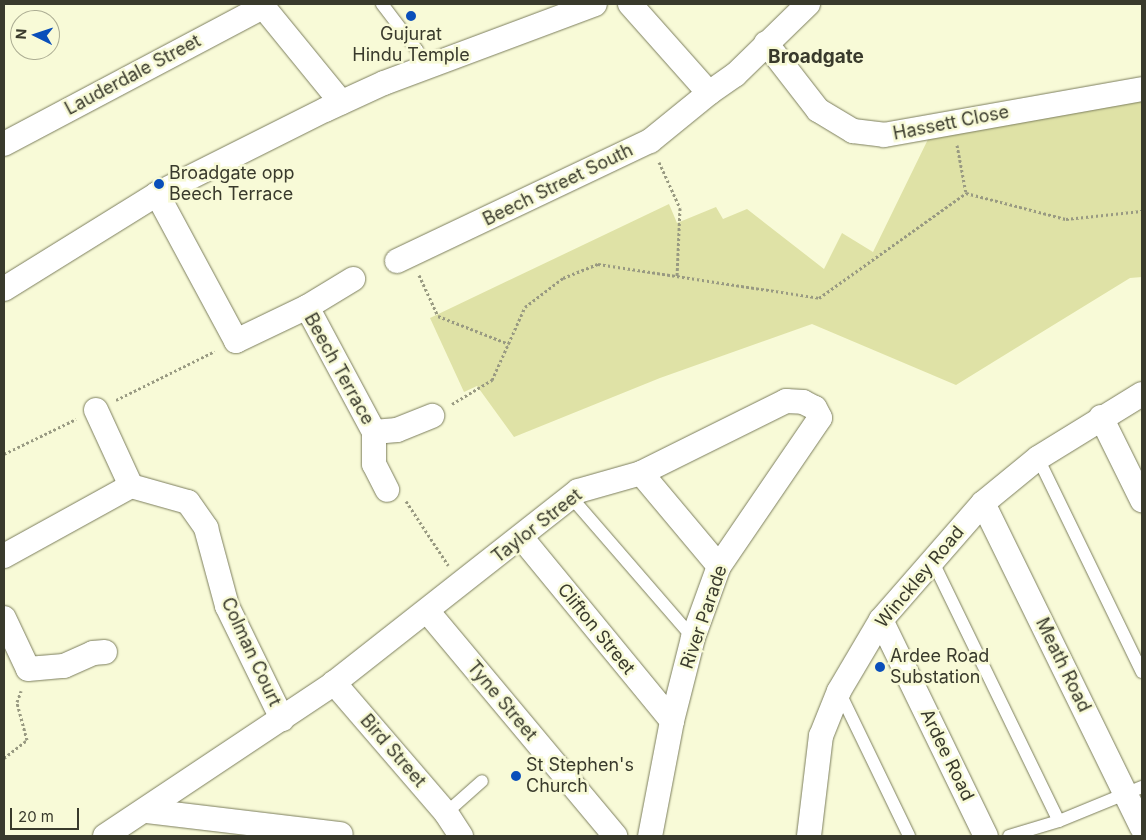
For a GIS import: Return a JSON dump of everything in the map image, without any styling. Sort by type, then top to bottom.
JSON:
[{"type":"street","points":[[4,289],[158,194],[341,102],[424,68],[595,4]]},
{"type":"street","points":[[630,4],[709,92]]},
{"type":"street","name":"Beech Street South","points":[[404,259],[650,141],[709,92],[735,75],[808,4]]},
{"type":"street","points":[[262,6],[341,102]]},
{"type":"street","name":"Lauderdale Street","points":[[4,144],[262,6]]},
{"type":"street","name":"Hassett Close","points":[[766,43],[818,110],[853,131],[884,135],[953,121],[1142,89]]},
{"type":"street","points":[[158,194],[236,341]]},
{"type":"street","points":[[308,307],[353,279]]},
{"type":"street","name":"Beech Terrace","points":[[236,341],[308,307],[374,432],[374,464],[387,490]]},
{"type":"street","name":"Winckley Road","points":[[809,836],[822,736],[839,691],[881,620],[983,503],[1038,458],[1101,417],[1142,394]]},
{"type":"street","name":"Taylor Street","points":[[282,719],[311,700],[428,612],[578,490],[641,473],[786,401],[803,402]]},
{"type":"street","name":"River Parade","points":[[650,836],[672,721],[693,638],[719,566],[820,418],[815,408],[803,402]]},
{"type":"street","points":[[4,556],[131,486],[96,410]]},
{"type":"street","name":"Beech Terrace","points":[[374,432],[397,430],[432,416]]},
{"type":"street","points":[[1101,417],[1142,500]]},
{"type":"street","points":[[641,473],[719,566]]},
{"type":"street","name":"Colman Court","points":[[131,486],[188,502],[206,528],[227,606],[282,719]]},
{"type":"street","name":"Meath Road","points":[[983,503],[1134,791],[1142,827]]},
{"type":"street","name":"Clifton Street","points":[[521,537],[672,721]]},
{"type":"street","name":"Tyne Street","points":[[428,612],[615,836]]},
{"type":"street","points":[[4,618],[28,669],[64,666],[93,653],[105,652]]},
{"type":"street","name":"Ardee Road","points":[[881,620],[986,836]]},
{"type":"street","name":"Bird Street","points":[[341,677],[446,813],[461,836]]},
{"type":"street","points":[[105,836],[147,811],[282,719]]},
{"type":"street","points":[[147,811],[341,834]]},
{"type":"lane","points":[[382,4],[417,50],[424,68]]},
{"type":"lane","points":[[1038,458],[1142,672]]},
{"type":"lane","points":[[571,497],[693,638]]},
{"type":"lane","points":[[932,560],[1059,821]]},
{"type":"lane","points":[[839,691],[909,836]]},
{"type":"lane","points":[[446,813],[482,781]]},
{"type":"lane","points":[[1009,836],[1059,821],[1134,791]]},
{"type":"path","points":[[953,121],[966,194]]},
{"type":"path","points":[[650,141],[680,208],[677,276]]},
{"type":"path","points":[[432,416],[492,380],[525,307],[563,278],[598,264],[819,298],[966,194],[1066,219],[1142,210]]},
{"type":"path","points":[[404,259],[438,316],[509,344]]},
{"type":"path","points":[[4,454],[236,341]]},
{"type":"path","points":[[387,490],[395,484],[462,585]]},
{"type":"path","points":[[4,758],[27,740],[17,702],[28,669]]},
{"type":"green space","points":[[1142,93],[1142,277],[1130,278],[956,385],[812,324],[660,378],[514,437],[477,386],[464,392],[430,318],[669,204],[677,223],[716,207],[723,219],[747,209],[824,269],[842,233],[873,252],[933,129]]},
{"type":"place","name":"Gujurat Hindu Temple","points":[[411,16]]},
{"type":"place","name":"Broadgate opp Beech Terrace","points":[[159,184]]},
{"type":"place","name":"Ardee Road Substation","points":[[880,667]]},
{"type":"place","name":"St Stephen's Church","points":[[516,776]]},
{"type":"district","name":"Broadgate","points":[[816,57]]}]
